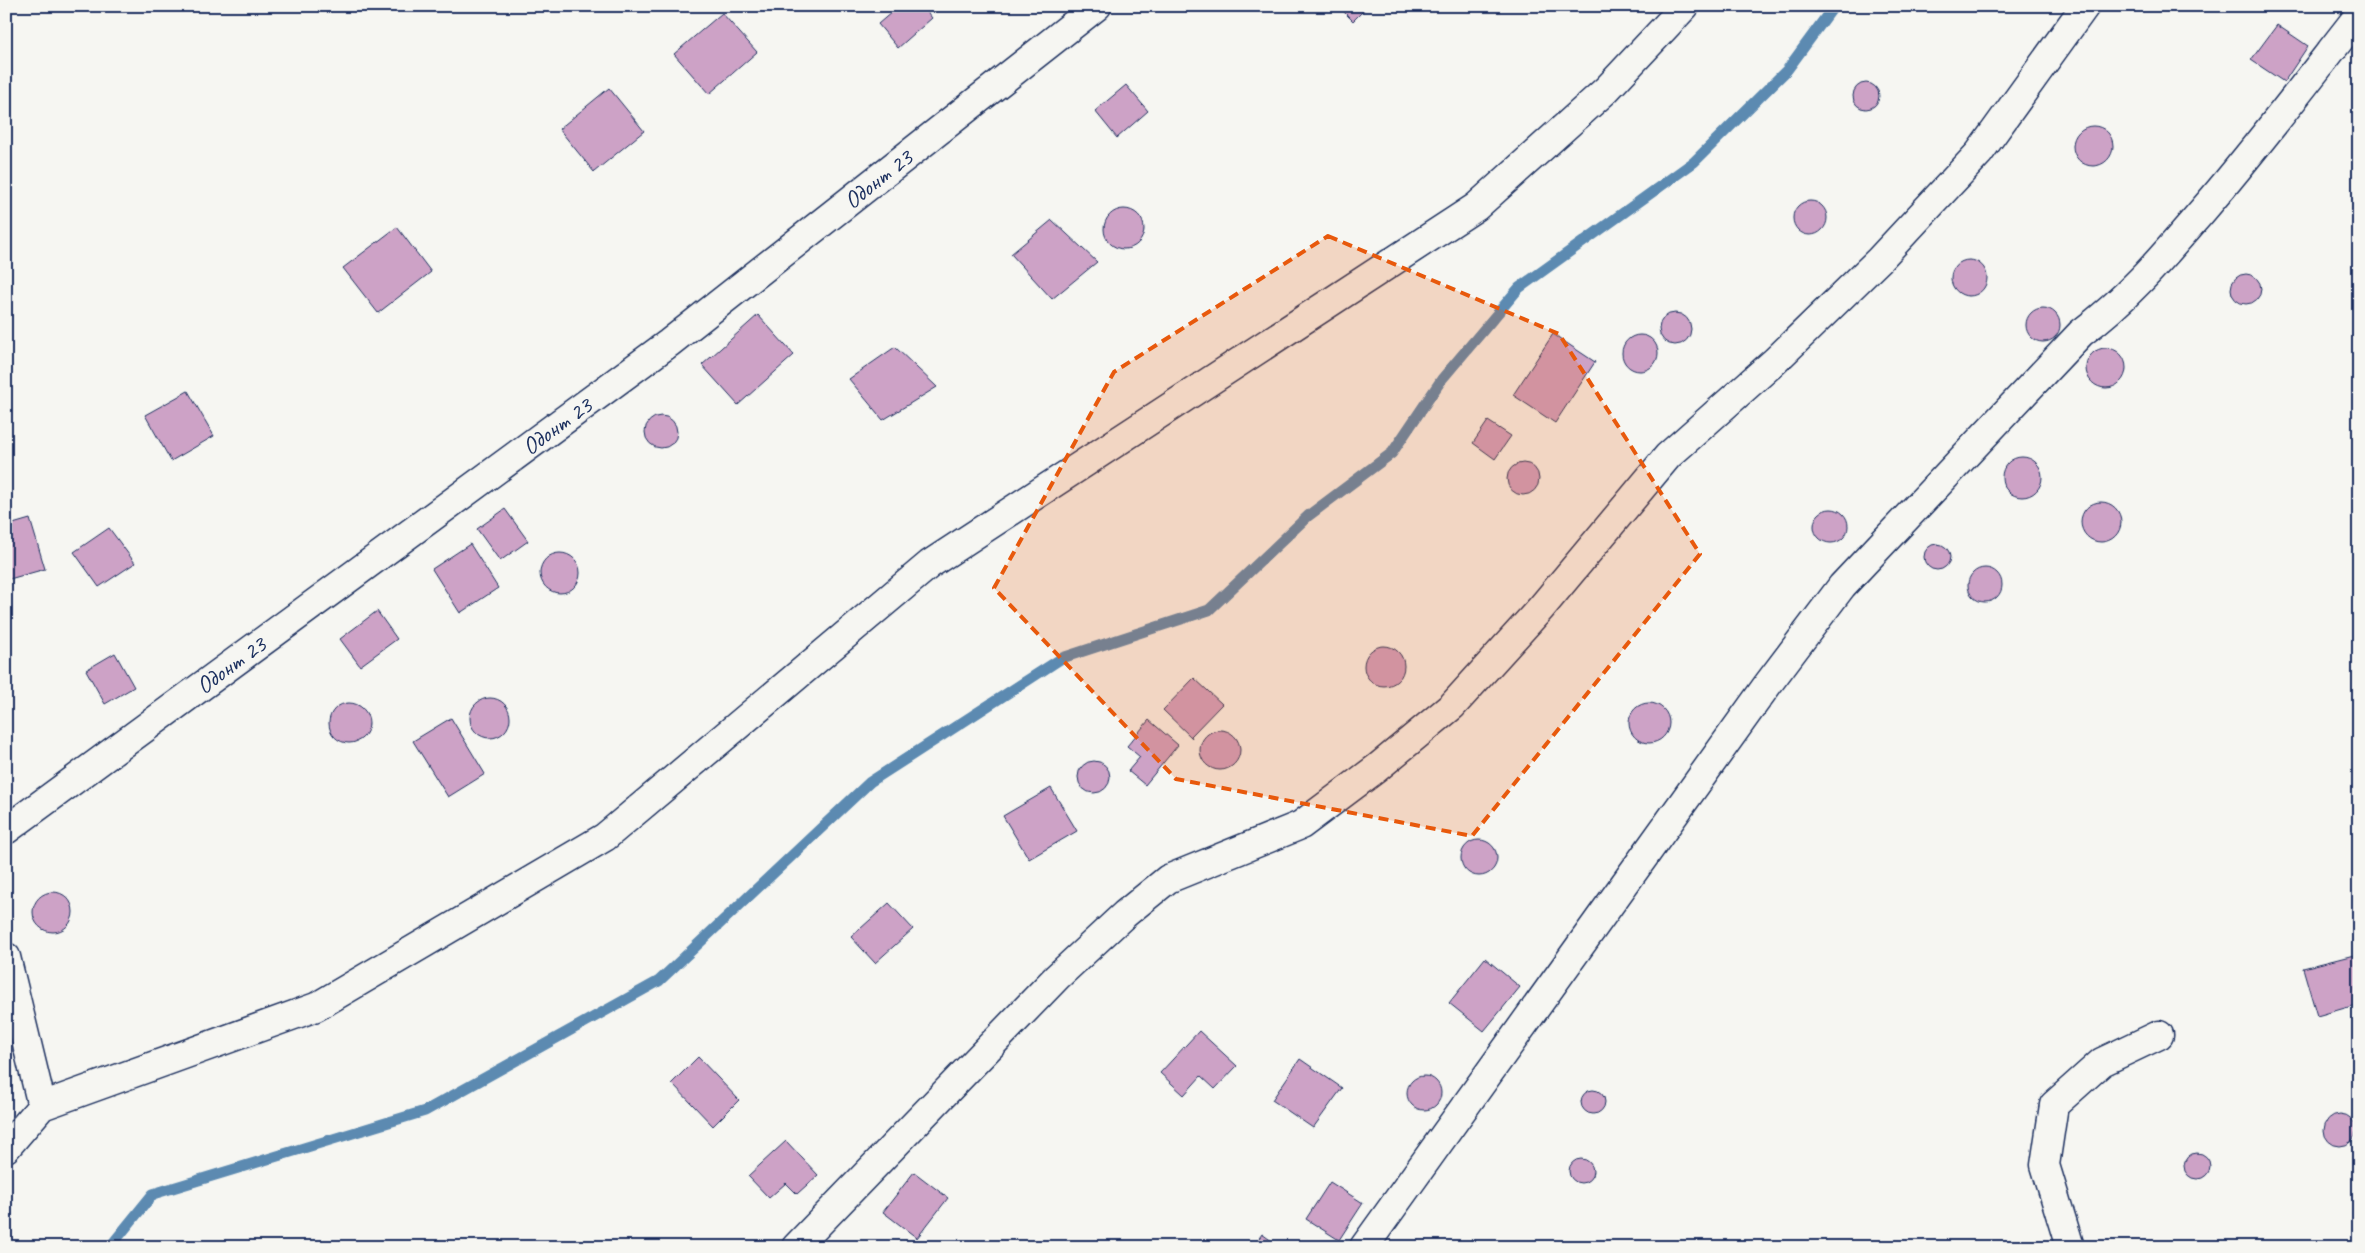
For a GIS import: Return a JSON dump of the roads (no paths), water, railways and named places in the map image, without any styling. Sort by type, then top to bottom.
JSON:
[{"type":"street","name":"Одонт 23","points":[[6,830],[669,343],[1097,6]]},
{"type":"street","points":[[6,1148],[42,1106],[316,1007],[605,837],[930,564],[1476,207],[1606,90],[1685,6]]},
{"type":"street","points":[[796,1247],[1057,977],[1125,914],[1168,879],[1301,825],[1376,768],[1452,706],[1542,608],[1668,456],[1775,360],[1879,260],[1979,152],[2085,6]]},
{"type":"street","points":[[1364,1247],[1768,684],[1842,586],[2081,332],[2109,312],[2159,262],[2241,165],[2359,15]]},
{"type":"street","points":[[6,957],[42,1106]]},
{"type":"street","points":[[2070,1247],[2045,1165],[2054,1105],[2102,1062],[2159,1035]]},
{"type":"waterway","points":[[110,1247],[153,1194],[425,1111],[659,981],[870,782],[1062,658],[1209,610],[1308,516],[1392,453],[1442,379],[1519,288],[1694,162],[1787,70],[1834,6]]}]
